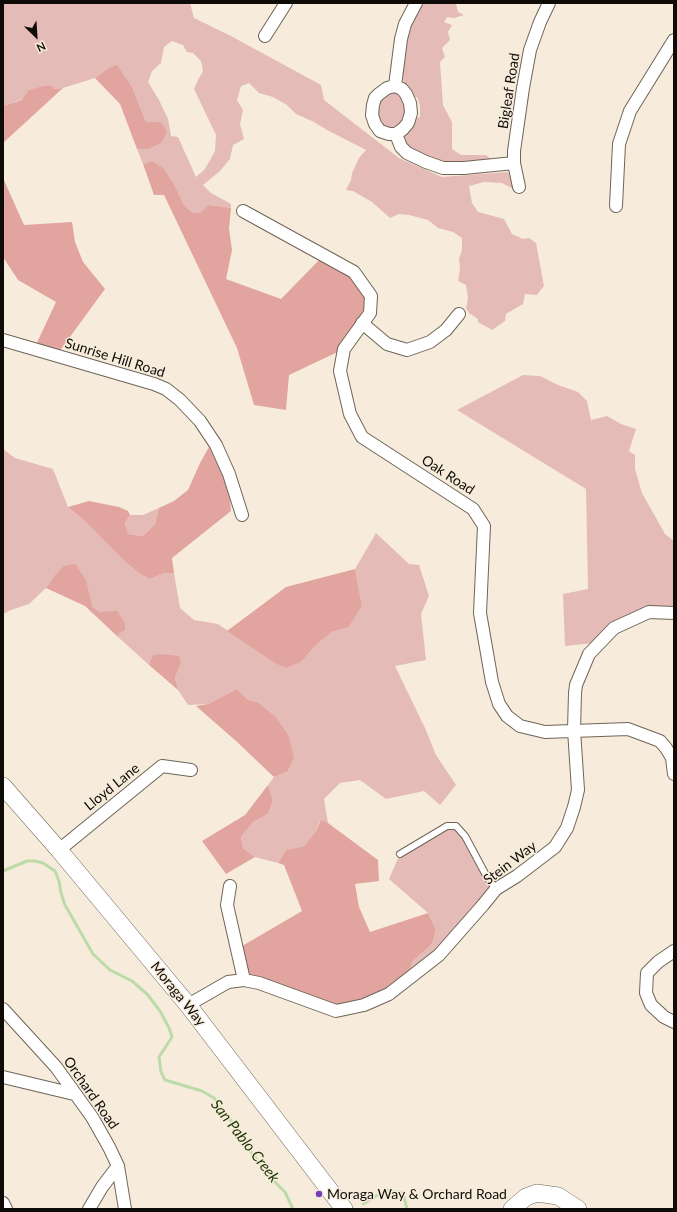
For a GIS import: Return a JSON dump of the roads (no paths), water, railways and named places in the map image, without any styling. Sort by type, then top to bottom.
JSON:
[{"type":"main road","name":"Moraga Way","points":[[3,786],[59,850],[188,1005],[344,1209]]},
{"type":"main road","points":[[512,1209],[526,1197],[537,1193],[558,1196],[578,1209]]},
{"type":"street","points":[[265,36],[286,3]]},
{"type":"street","points":[[395,86],[401,39],[405,24],[416,3]]},
{"type":"street","name":"Bigleaf Road","points":[[520,187],[514,163],[514,151],[523,88],[528,60],[536,34],[549,3]]},
{"type":"street","points":[[616,206],[619,144],[630,111],[674,40]]},
{"type":"street","points":[[395,86],[402,89],[406,94],[411,110],[406,126],[396,134],[387,134],[380,130],[374,122],[372,105],[377,96],[387,88],[395,86]]},
{"type":"street","points":[[396,134],[399,144],[404,151],[437,167],[448,169],[514,163]]},
{"type":"street","name":"Oak Road","points":[[244,211],[354,272],[371,296],[370,313],[344,349],[340,371],[350,414],[362,437],[473,509],[484,526],[480,612],[492,682],[499,704],[507,716],[520,726],[545,732],[628,729],[660,741],[672,758],[674,774]]},
{"type":"street","points":[[362,323],[387,344],[407,350],[430,342],[446,330],[459,314]]},
{"type":"street","name":"Sunrise Hill Road","points":[[3,340],[154,384],[166,389],[180,400],[200,421],[216,445],[229,474],[242,515]]},
{"type":"street","name":"Stein Way","points":[[188,1005],[228,982],[244,980],[259,983],[336,1011],[364,1005],[390,994],[438,955],[496,889],[517,876],[555,847],[567,828],[578,790],[574,730],[574,700],[576,685],[589,654],[614,628],[649,612],[674,613]]},
{"type":"street","name":"Lloyd Lane","points":[[59,850],[162,766],[191,770]]},
{"type":"street","points":[[230,886],[227,905],[244,980]]},
{"type":"street","points":[[674,951],[658,962],[647,973],[646,993],[652,1004],[664,1017],[674,1022]]},
{"type":"street","name":"Orchard Road","points":[[3,1009],[56,1067],[92,1118],[118,1166],[125,1209]]},
{"type":"street","points":[[3,1076],[74,1094]]},
{"type":"street","points":[[90,1209],[102,1187],[118,1166]]},
{"type":"street","points":[[3,1203],[6,1209]]},
{"type":"lane","points":[[400,854],[447,826],[456,826],[465,836],[487,877],[496,889]]},
{"type":"waterway","name":"San Pablo Creek","points":[[3,871],[27,861],[43,863],[55,871],[65,905],[93,954],[110,970],[132,981],[147,994],[160,1011],[169,1028],[172,1037],[159,1057],[161,1072],[165,1080],[202,1091],[214,1098],[240,1133],[248,1148],[270,1177],[285,1192],[293,1209]]},
{"type":"waterway","name":"San Pablo Creek","points":[[363,1204],[386,1190],[403,1193],[407,1209]]},
{"type":"place","name":"Moraga Way & Orchard Road","points":[[319,1194]]}]
